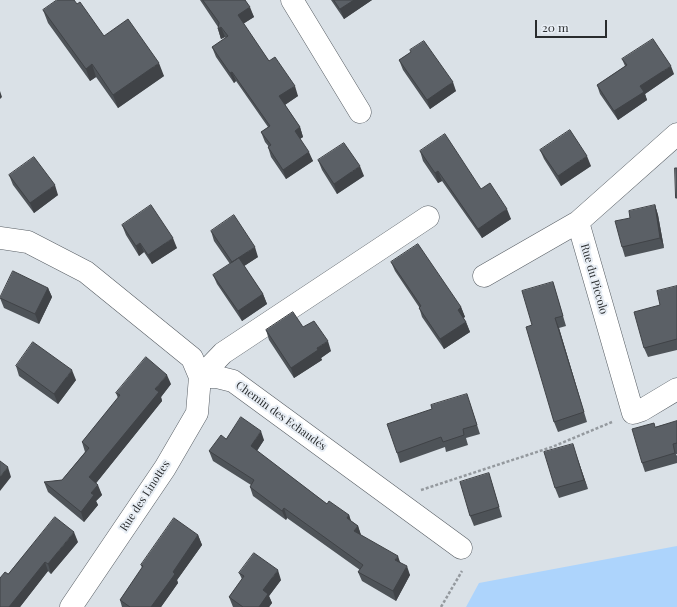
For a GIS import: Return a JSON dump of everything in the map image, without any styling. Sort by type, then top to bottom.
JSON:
[{"type":"street","points":[[292,0],[360,112]]},
{"type":"street","points":[[484,276],[578,222],[677,134]]},
{"type":"street","points":[[0,238],[28,242],[86,272],[192,358],[200,377],[223,352],[428,217]]},
{"type":"street","name":"Rue du Piccolo","points":[[578,222],[633,413]]},
{"type":"street","name":"Chemin des Echaudés","points":[[200,377],[217,377],[233,381],[461,548]]},
{"type":"street","name":"Rue des Linottes","points":[[71,607],[165,468],[197,413],[200,377]]},
{"type":"street","points":[[633,413],[642,410],[677,389]]},
{"type":"path","points":[[415,491],[552,447],[633,413]]},
{"type":"path","points":[[442,607],[464,567],[465,560],[461,548]]},
{"type":"shaded area","points":[[677,546],[677,607],[466,607],[479,583]]},
{"type":"building","points":[[57,0],[74,0],[77,4],[80,2],[104,36],[128,19],[159,63],[113,95],[92,64],[86,69],[43,10]]},
{"type":"building","points":[[203,0],[245,0],[250,7],[238,15],[269,61],[275,57],[295,86],[279,96],[300,127],[295,131],[309,152],[283,170],[268,147],[271,145],[261,132],[270,126],[232,72],[230,73],[212,47],[228,36],[221,27],[218,29],[219,23]]},
{"type":"building","points":[[334,0],[354,0],[340,9]]},
{"type":"building","points":[[653,39],[671,66],[640,86],[644,92],[614,111],[597,85],[627,65],[622,59]]},
{"type":"building","points":[[424,41],[453,82],[427,100],[399,60],[411,52],[410,50]]},
{"type":"building","points":[[570,130],[587,156],[558,176],[540,150]]},
{"type":"building","points":[[445,134],[481,189],[490,183],[507,209],[478,229],[438,171],[435,173],[420,151]]},
{"type":"building","points":[[344,143],[360,166],[334,184],[318,160]]},
{"type":"building","points":[[34,157],[55,185],[30,203],[9,175]]},
{"type":"building","points":[[675,168],[677,168],[677,198],[676,198]]},
{"type":"building","points":[[151,205],[173,238],[148,255],[140,243],[136,246],[122,225]]},
{"type":"building","points":[[655,205],[660,238],[622,247],[615,221],[630,218],[629,211]]},
{"type":"building","points":[[234,215],[255,247],[232,262],[211,231]]},
{"type":"building","points":[[418,244],[461,307],[458,310],[466,322],[440,339],[419,308],[421,306],[391,262]]},
{"type":"building","points":[[239,258],[263,294],[238,311],[213,275]]},
{"type":"building","points":[[13,271],[48,288],[35,314],[0,298]]},
{"type":"building","points":[[553,282],[563,316],[555,318],[584,412],[554,422],[526,327],[532,325],[522,291]]},
{"type":"building","points":[[677,286],[677,339],[644,348],[634,312],[660,305],[657,291]]},
{"type":"building","points":[[293,312],[303,327],[314,321],[328,341],[317,348],[318,350],[291,368],[266,330]]},
{"type":"building","points":[[33,342],[72,370],[54,394],[16,366]]},
{"type":"building","points":[[146,357],[167,375],[155,389],[159,392],[89,477],[98,485],[91,493],[94,495],[81,512],[44,482],[62,480],[89,448],[82,442],[120,395],[116,393]]},
{"type":"building","points":[[467,394],[477,425],[463,429],[464,435],[443,442],[441,437],[397,453],[387,424],[432,409],[431,405]]},
{"type":"building","points":[[241,417],[261,431],[251,446],[327,504],[329,501],[349,515],[347,518],[358,526],[354,531],[398,556],[395,560],[407,566],[393,591],[358,572],[363,565],[284,508],[282,511],[250,487],[254,480],[209,451],[221,435],[226,439]]},
{"type":"building","points":[[677,421],[677,443],[673,444],[675,453],[642,463],[632,429],[654,423],[655,427]]},
{"type":"building","points":[[573,444],[584,480],[555,488],[544,452]]},
{"type":"building","points":[[0,461],[8,467],[0,477]]},
{"type":"building","points":[[489,473],[499,507],[470,516],[460,482]]},
{"type":"building","points":[[55,517],[74,532],[48,564],[45,562],[9,607],[0,607],[0,578],[5,572],[8,574]]},
{"type":"building","points":[[174,518],[198,535],[173,572],[175,574],[151,607],[130,607],[120,600],[143,566],[141,565]]},
{"type":"building","points":[[254,553],[278,570],[263,590],[268,594],[259,607],[243,607],[229,597],[244,576],[239,573]]}]
